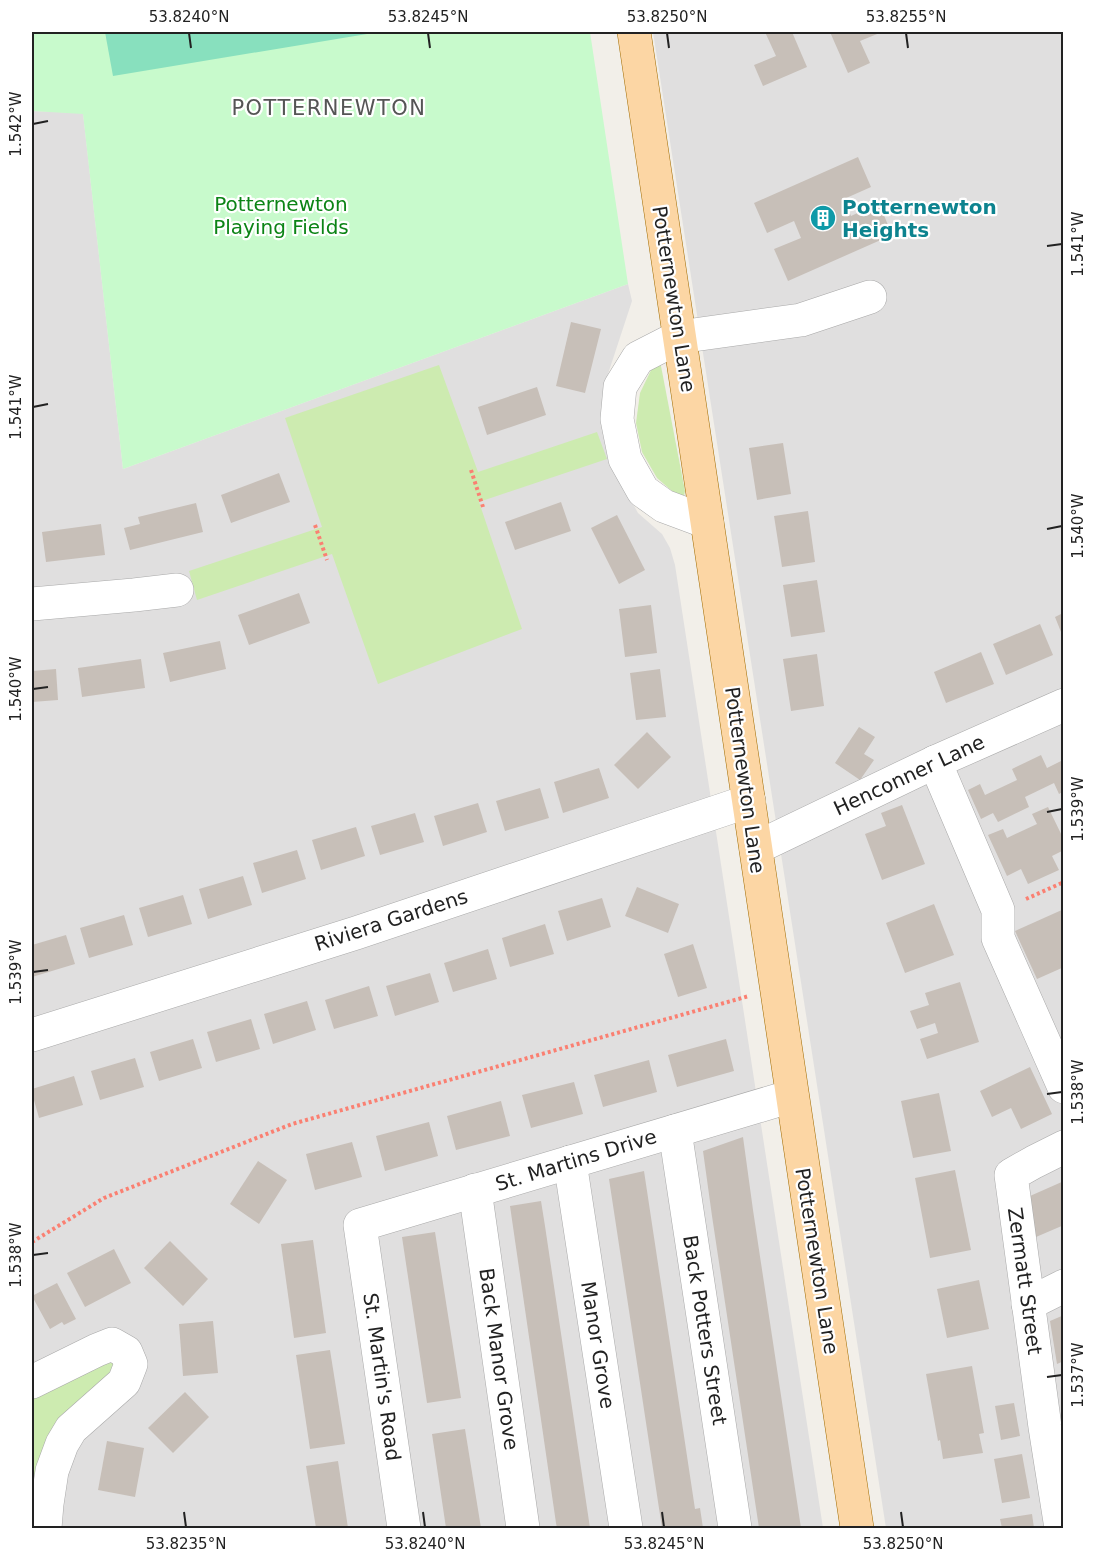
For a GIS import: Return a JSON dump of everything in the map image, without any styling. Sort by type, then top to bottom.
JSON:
[{"type":"main road","name":"Potternewton Lane","points":[[634,32],[857,1528]]},
{"type":"street","points":[[707,522],[664,506],[644,491],[625,459],[617,419],[620,387],[638,358],[679,337],[801,320],[870,297]]},
{"type":"street","points":[[32,604],[177,590]]},
{"type":"street","name":"Henconner Lane","points":[[756,848],[934,762],[1064,705]]},
{"type":"street","points":[[934,762],[998,910],[998,938],[1064,1087]]},
{"type":"street","name":"Riviera Gardens","points":[[32,1035],[356,933],[749,801]]},
{"type":"street","name":"St. Martins Drive","points":[[360,1225],[792,1096]]},
{"type":"street","name":"Back Potters Street","points":[[675,1131],[735,1528]]},
{"type":"street","name":"Zermatt Street","points":[[1061,1528],[1054,1423],[1028,1304],[1011,1175],[1064,1147]]},
{"type":"street","name":"Manor Grove","points":[[570,1162],[626,1528]]},
{"type":"street","name":"Back Manor Grove","points":[[475,1190],[523,1528]]},
{"type":"street","name":"St. Martin's Road","points":[[360,1225],[404,1528]]},
{"type":"street","points":[[1028,1304],[1064,1286]]},
{"type":"street","points":[[32,1382],[112,1344],[126,1352],[131,1364],[124,1382],[71,1429],[62,1444],[52,1471],[45,1528]]},
{"type":"street","points":[[32,1512],[45,1528]]},
{"type":"path","points":[[471,470],[483,507]]},
{"type":"path","points":[[315,525],[327,560]]},
{"type":"path","points":[[998,910],[1064,882]]},
{"type":"path","points":[[32,1242],[104,1198],[292,1124],[775,988]]},
{"type":"shaded area","points":[[653,32],[1063,32],[1063,1528],[886,1528]]},
{"type":"shaded area","points":[[32,111],[83,113],[123,469],[628,284],[632,301],[608,374],[602,419],[616,473],[638,513],[662,534],[670,548],[675,565],[823,1528],[32,1528]]},
{"type":"green space","name":"Potternewton Playing Fields","points":[[32,32],[590,32],[628,284],[123,469],[83,114],[32,111]]},
{"type":"green space","points":[[105,32],[379,32],[113,76]]},
{"type":"green space","points":[[658,364],[661,366],[685,491],[684,496],[680,498],[657,478],[642,452],[636,423],[640,393],[653,366]]},
{"type":"green space","points":[[439,365],[478,472],[597,432],[607,459],[479,502],[522,629],[378,684],[332,554],[197,600],[189,571],[322,527],[285,418]]},
{"type":"green space","points":[[114,1358],[117,1373],[32,1489],[32,1392]]},
{"type":"building","points":[[765,32],[792,32],[807,67],[763,86],[754,65],[776,56]]},
{"type":"building","points":[[830,32],[882,32],[860,41],[870,63],[848,73]]},
{"type":"building","name":"Potternewton Heights","points":[[858,157],[871,187],[844,199],[851,216],[879,203],[892,235],[788,281],[774,249],[801,238],[794,221],[767,233],[754,203]]},
{"type":"building","points":[[571,322],[601,329],[585,393],[556,386]]},
{"type":"building","points":[[537,387],[546,415],[487,435],[478,407]]},
{"type":"building","points":[[783,443],[791,494],[757,500],[749,448]]},
{"type":"building","points":[[279,473],[290,502],[231,523],[221,495]]},
{"type":"building","points":[[561,502],[571,531],[515,550],[505,522]]},
{"type":"building","points":[[196,503],[203,532],[130,550],[124,528],[140,524],[138,517]]},
{"type":"building","points":[[808,511],[815,562],[782,567],[774,516]]},
{"type":"building","points":[[617,515],[645,570],[619,584],[591,528]]},
{"type":"building","points":[[101,524],[105,555],[46,562],[42,532]]},
{"type":"building","points":[[817,580],[825,632],[791,637],[783,585]]},
{"type":"building","points":[[299,593],[310,623],[249,645],[238,615]]},
{"type":"building","points":[[651,605],[657,653],[625,657],[619,609]]},
{"type":"building","points":[[1063,613],[1063,637],[1055,617]]},
{"type":"building","points":[[1040,624],[1053,655],[1006,675],[993,644]]},
{"type":"building","points":[[220,641],[226,669],[170,682],[163,653]]},
{"type":"building","points":[[981,652],[994,684],[946,703],[934,672]]},
{"type":"building","points":[[817,654],[824,706],[791,711],[783,659]]},
{"type":"building","points":[[141,659],[145,688],[82,697],[78,668]]},
{"type":"building","points":[[56,669],[58,700],[32,702],[32,671]]},
{"type":"building","points":[[660,669],[666,717],[636,720],[630,673]]},
{"type":"building","points":[[859,727],[875,737],[864,754],[874,760],[860,780],[835,763]]},
{"type":"building","points":[[647,732],[671,757],[638,789],[614,765]]},
{"type":"building","points":[[1041,755],[1047,768],[1061,761],[1064,765],[1064,791],[1059,794],[1054,783],[1025,797],[1029,807],[998,822],[993,813],[981,819],[968,790],[980,784],[985,795],[1017,780],[1012,769]]},
{"type":"building","points":[[599,768],[609,798],[563,813],[554,782]]},
{"type":"building","points":[[540,788],[549,818],[505,831],[496,801]]},
{"type":"building","points":[[478,803],[487,832],[443,846],[434,816]]},
{"type":"building","points":[[902,805],[925,864],[882,880],[865,834],[886,826],[881,813]]},
{"type":"building","points":[[1048,807],[1064,840],[1064,850],[1052,856],[1059,870],[1028,884],[1021,869],[1007,876],[988,835],[1003,829],[1007,838],[1037,824],[1032,814]]},
{"type":"building","points":[[415,813],[424,842],[380,855],[371,826]]},
{"type":"building","points":[[356,827],[365,856],[321,870],[312,840]]},
{"type":"building","points":[[297,850],[306,879],[262,893],[253,863]]},
{"type":"building","points":[[243,876],[252,905],[208,919],[199,889]]},
{"type":"building","points":[[637,887],[679,904],[668,933],[625,916]]},
{"type":"building","points":[[183,895],[192,924],[148,937],[139,908]]},
{"type":"building","points":[[602,898],[611,927],[567,941],[558,911]]},
{"type":"building","points":[[934,904],[954,955],[905,973],[886,923]]},
{"type":"building","points":[[1064,909],[1064,967],[1037,979],[1015,931]]},
{"type":"building","points":[[124,915],[133,945],[89,958],[80,928]]},
{"type":"building","points":[[545,924],[554,954],[510,967],[502,938]]},
{"type":"building","points":[[66,935],[75,964],[32,977],[32,945]]},
{"type":"building","points":[[693,944],[707,988],[678,997],[664,954]]},
{"type":"building","points":[[488,949],[497,979],[453,992],[444,963]]},
{"type":"building","points":[[430,973],[439,1002],[395,1016],[386,986]]},
{"type":"building","points":[[960,982],[979,1042],[927,1059],[920,1039],[938,1033],[935,1023],[917,1029],[910,1011],[929,1005],[925,993]]},
{"type":"building","points":[[369,986],[378,1016],[334,1029],[325,1000]]},
{"type":"building","points":[[307,1001],[316,1030],[273,1044],[264,1014]]},
{"type":"building","points":[[251,1019],[260,1049],[216,1062],[207,1032]]},
{"type":"building","points":[[193,1039],[202,1068],[159,1081],[150,1052]]},
{"type":"building","points":[[726,1039],[734,1071],[677,1087],[668,1055]]},
{"type":"building","points":[[135,1058],[144,1087],[100,1100],[91,1071]]},
{"type":"building","points":[[649,1060],[657,1092],[603,1107],[594,1075]]},
{"type":"building","points":[[1030,1067],[1052,1114],[1021,1129],[1011,1108],[992,1117],[980,1091]]},
{"type":"building","points":[[74,1076],[83,1105],[39,1118],[32,1089]]},
{"type":"building","points":[[574,1082],[583,1114],[531,1128],[522,1095]]},
{"type":"building","points":[[939,1093],[951,1151],[913,1158],[901,1101]]},
{"type":"building","points":[[501,1101],[510,1136],[456,1150],[447,1116]]},
{"type":"building","points":[[429,1122],[438,1156],[385,1171],[376,1136]]},
{"type":"building","points":[[743,1137],[801,1528],[759,1528],[712,1216],[703,1151]]},
{"type":"building","points":[[352,1142],[362,1177],[315,1190],[306,1154]]},
{"type":"building","points":[[258,1161],[287,1180],[259,1224],[230,1204]]},
{"type":"building","points":[[955,1170],[971,1250],[930,1258],[915,1178]]},
{"type":"building","points":[[644,1171],[695,1509],[700,1508],[703,1528],[662,1528],[609,1179]]},
{"type":"building","points":[[1064,1181],[1064,1225],[1036,1237],[1030,1196]]},
{"type":"building","points":[[541,1201],[590,1528],[557,1528],[556,1523],[510,1206]]},
{"type":"building","points":[[435,1232],[461,1398],[427,1403],[402,1237]]},
{"type":"building","points":[[313,1240],[326,1333],[294,1338],[281,1244]]},
{"type":"building","points":[[170,1241],[208,1279],[183,1306],[144,1268]]},
{"type":"building","points":[[114,1249],[131,1283],[85,1307],[67,1273]]},
{"type":"building","points":[[979,1280],[989,1329],[947,1338],[937,1289]]},
{"type":"building","points":[[57,1283],[76,1319],[64,1325],[62,1322],[50,1329],[32,1296]]},
{"type":"building","points":[[1064,1315],[1064,1361],[1057,1364],[1050,1321]]},
{"type":"building","points":[[213,1321],[218,1373],[183,1376],[179,1324]]},
{"type":"building","points":[[330,1350],[345,1444],[310,1449],[296,1355]]},
{"type":"building","points":[[972,1366],[984,1433],[979,1434],[983,1453],[943,1459],[926,1374]]},
{"type":"building","points":[[185,1392],[209,1417],[173,1453],[148,1428]]},
{"type":"building","points":[[1014,1403],[1020,1436],[1001,1440],[995,1406]]},
{"type":"building","points":[[465,1429],[481,1528],[446,1528],[432,1434]]},
{"type":"building","points":[[107,1441],[144,1448],[135,1497],[98,1490]]},
{"type":"building","points":[[1022,1454],[1030,1498],[1002,1503],[994,1459]]},
{"type":"building","points":[[338,1461],[348,1528],[316,1528],[306,1466]]},
{"type":"building","points":[[1032,1514],[1034,1528],[1002,1528],[1000,1519]]},
{"type":"place","name":"Potternewton Heights","points":[[823,218]]},
{"type":"district","name":"POTTERNEWTON","points":[[329,108]]}]
